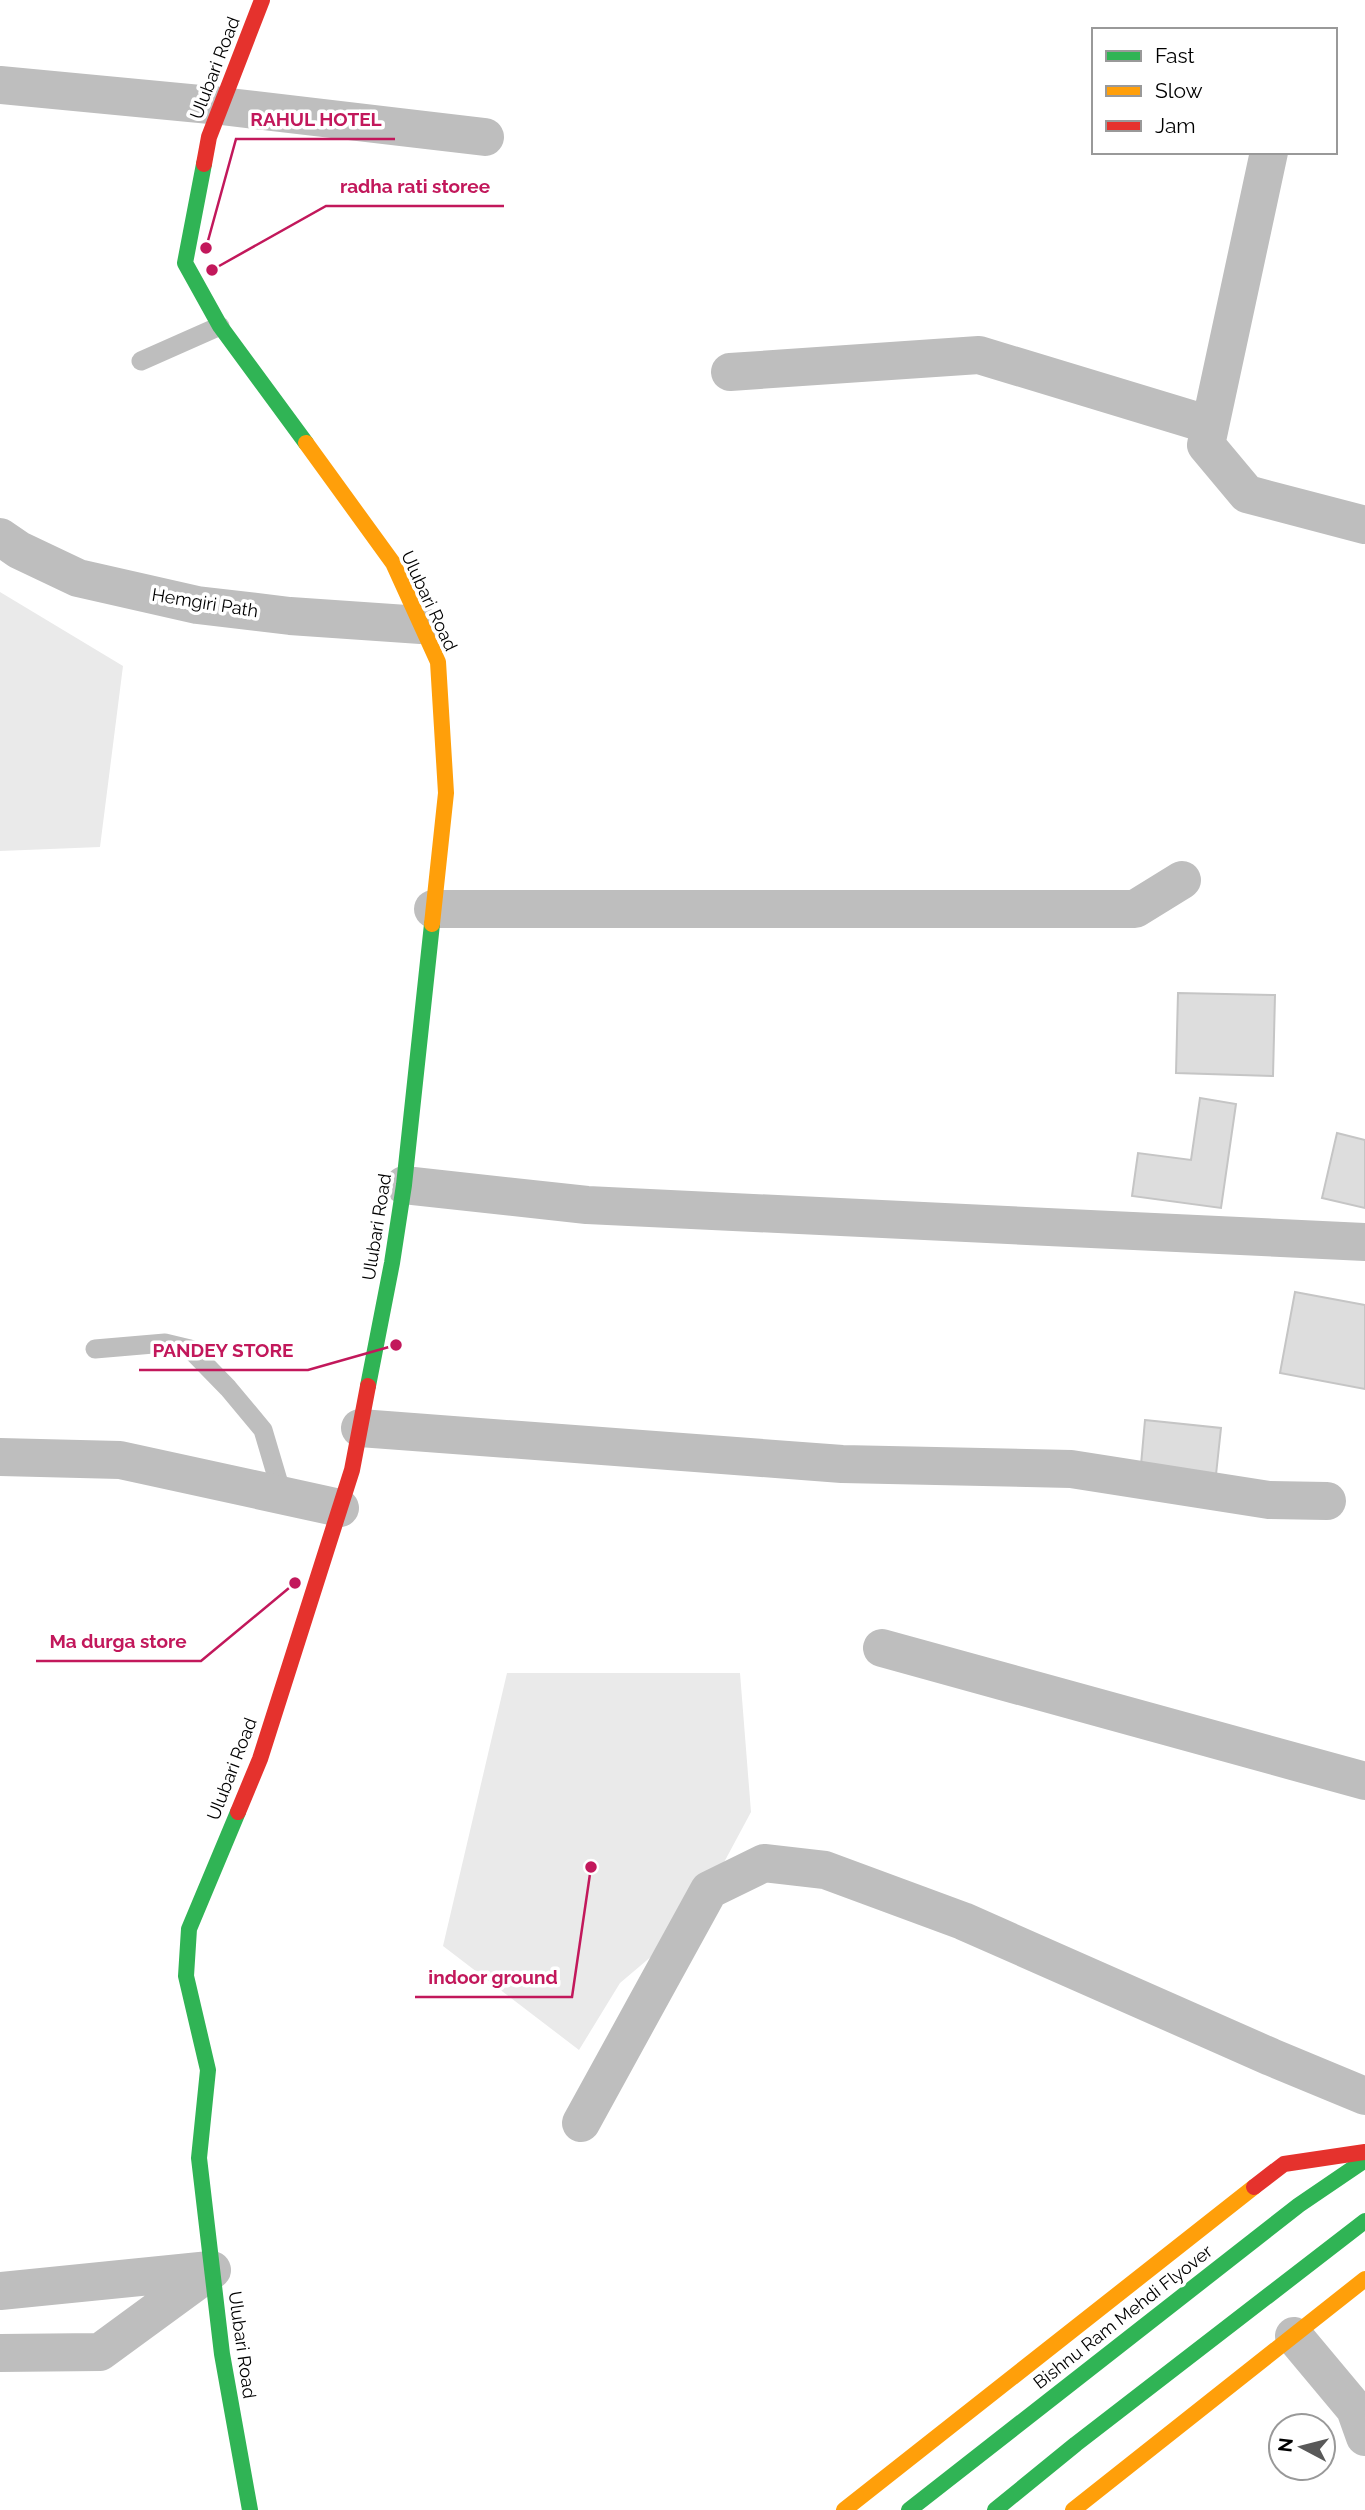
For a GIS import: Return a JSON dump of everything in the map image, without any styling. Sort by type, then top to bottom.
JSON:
[{"type":"street","name":"Ulubari Road","points":[[250,2510],[222,2354],[199,2158],[208,2070],[186,1976],[189,1929],[260,1759],[352,1470],[392,1263],[404,1185],[446,793],[438,662],[393,563],[220,326],[185,263],[209,136],[262,0]]},
{"type":"street","points":[[0,85],[221,106],[485,137]]},
{"type":"street","points":[[1269,154],[1206,445],[1247,494],[1365,526]]},
{"type":"street","points":[[730,372],[979,355],[1210,425]]},
{"type":"street","name":"Hemgiri Path","points":[[0,537],[19,550],[78,578],[197,605],[290,616],[421,625]]},
{"type":"street","points":[[433,909],[1135,909],[1182,880]]},
{"type":"street","points":[[404,1185],[587,1205],[1365,1242]]},
{"type":"street","points":[[360,1428],[842,1464],[1071,1469],[1269,1500],[1326,1501]]},
{"type":"street","points":[[0,1457],[120,1460],[340,1508]]},
{"type":"street","points":[[882,1648],[1365,1781]]},
{"type":"street","points":[[581,2123],[709,1890],[764,1863],[825,1870],[963,1921],[1258,2052],[1365,2096]]},
{"type":"street","points":[[844,2510],[1284,2164],[1365,2152]]},
{"type":"street","name":"Bishnu Ram Mehdi Flyover","points":[[909,2510],[1299,2205],[1365,2160]]},
{"type":"street","points":[[995,2510],[1076,2444],[1365,2221]]},
{"type":"street","points":[[0,2291],[212,2270]]},
{"type":"street","points":[[0,2353],[100,2353],[212,2270]]},
{"type":"street","points":[[1094,2504],[1365,2279]]},
{"type":"street","points":[[1294,2336],[1355,2409],[1365,2437]]},
{"type":"lane","points":[[141,361],[220,326]]},
{"type":"lane","points":[[95,1349],[165,1343],[190,1349],[228,1388],[263,1430],[282,1494]]},
{"type":"shaded area","points":[[0,592],[123,666],[100,847],[0,851]]},
{"type":"shaded area","points":[[507,1673],[740,1673],[751,1812],[692,1922],[620,1983],[579,2050],[443,1946]]},
{"type":"building","points":[[1178,993],[1275,995],[1273,1076],[1176,1073]]},
{"type":"building","points":[[1200,1098],[1236,1104],[1221,1208],[1132,1196],[1138,1153],[1191,1160]]},
{"type":"building","points":[[1337,1133],[1365,1140],[1365,1208],[1322,1198]]},
{"type":"building","points":[[1295,1292],[1365,1305],[1365,1389],[1280,1373]]},
{"type":"building","points":[[1145,1420],[1221,1428],[1215,1484],[1140,1476]]},
{"type":"traffic: fast","points":[[204,164],[185,263],[220,326],[306,443]]},
{"type":"traffic: fast","points":[[368,1386],[404,1185],[432,924]]},
{"type":"traffic: fast","points":[[238,1812],[189,1929],[186,1976],[208,2070],[199,2158],[222,2354],[250,2510]]},
{"type":"traffic: fast","points":[[909,2510],[1299,2205],[1365,2160]]},
{"type":"traffic: fast","points":[[995,2510],[1076,2444],[1365,2221]]},
{"type":"traffic: slow","points":[[306,443],[393,563],[438,662],[446,793],[432,924]]},
{"type":"traffic: slow","points":[[844,2510],[1254,2187]]},
{"type":"traffic: slow","points":[[1073,2510],[1365,2279]]},
{"type":"traffic: jam","points":[[204,164],[209,137],[262,0]]},
{"type":"traffic: jam","points":[[238,1812],[260,1759],[352,1470],[368,1386]]},
{"type":"traffic: jam","points":[[1254,2187],[1284,2164],[1365,2152]]},
{"type":"place","name":"RAHUL HOTEL","points":[[206,248]]},
{"type":"place","name":"radha rati storee","points":[[212,270]]},
{"type":"place","name":"PANDEY STORE","points":[[396,1345]]},
{"type":"place","name":"Ma durga store","points":[[295,1583]]},
{"type":"place","name":"indoor ground","points":[[591,1867]]}]
